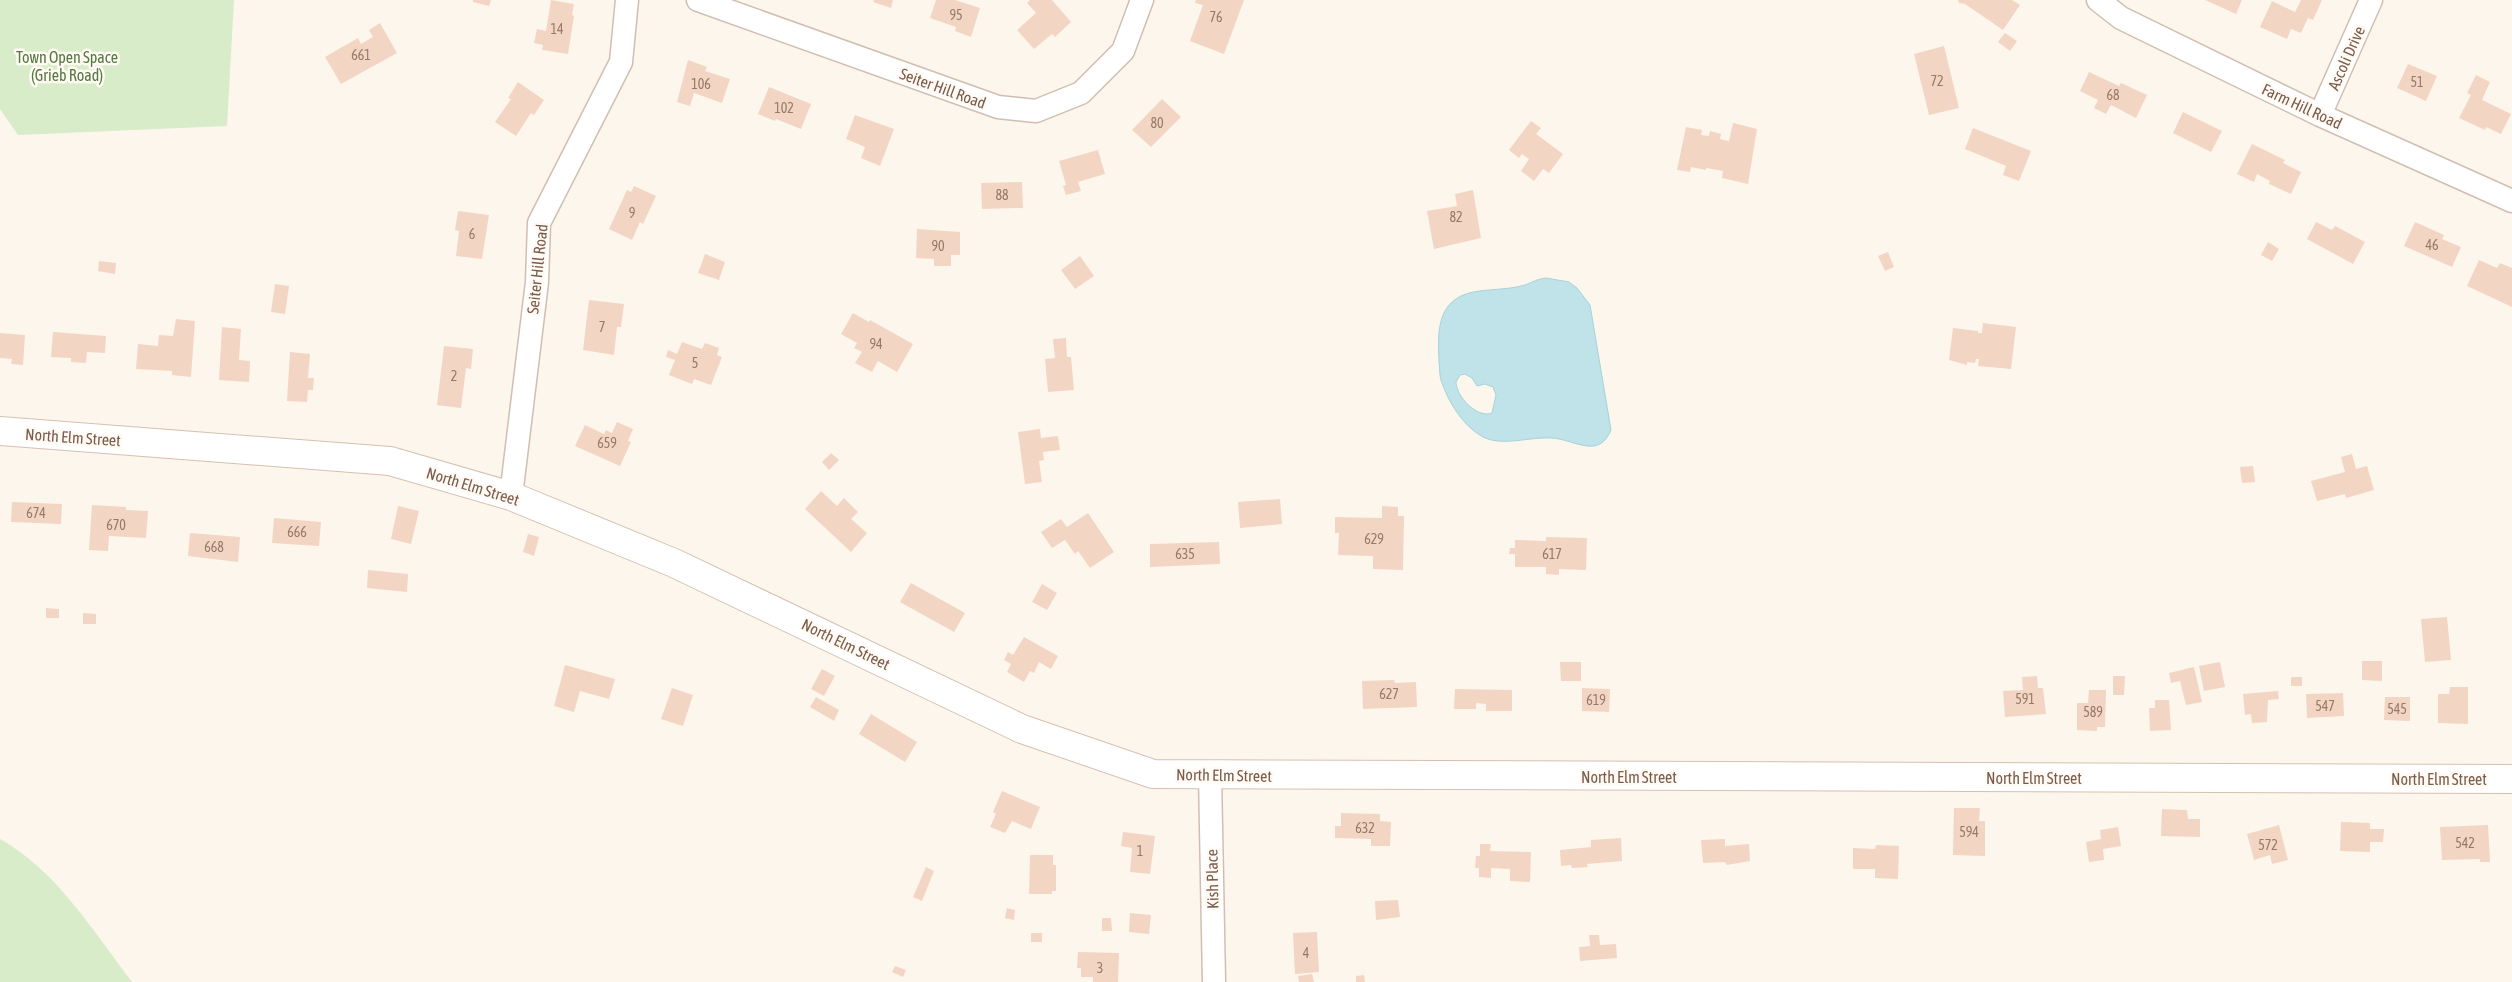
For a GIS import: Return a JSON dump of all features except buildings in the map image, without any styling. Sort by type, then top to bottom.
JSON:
[{"type":"main road","name":"North Elm Street","points":[[0,431],[390,461],[511,496],[674,563],[1022,729],[1153,774],[1210,776],[2512,780]]},
{"type":"street","name":"Seiter Hill Road","points":[[511,496],[537,282],[539,223],[621,62],[627,0]]},
{"type":"street","name":"Seiter Hill Road","points":[[698,0],[998,108],[1036,111],[1081,94],[1123,52],[1142,0]]},
{"type":"street","name":"Farm Hill Road","points":[[2098,0],[2121,18],[2320,115],[2512,202]]},
{"type":"street","name":"Ascoli Drive","points":[[2320,115],[2371,0]]},
{"type":"street","name":"Kish Place","points":[[1210,776],[1214,982]]},
{"type":"green space","name":"Town Open Space (Grieb Road)","points":[[0,0],[234,0],[227,126],[18,135],[0,109]]},
{"type":"green space","points":[[0,839],[20,852],[57,885],[73,903],[132,982],[0,982]]},
{"type":"water","points":[[1546,278],[1569,282],[1577,288],[1590,305],[1611,430],[1601,443],[1595,446],[1550,438],[1501,441],[1483,437],[1463,420],[1449,398],[1441,380],[1439,361],[1440,324],[1447,308],[1453,301],[1467,293],[1518,287]],"holes":[[[1465,374],[1472,378],[1477,386],[1485,384],[1493,387],[1496,395],[1492,413],[1480,413],[1463,400],[1456,382],[1460,375]]]}]
